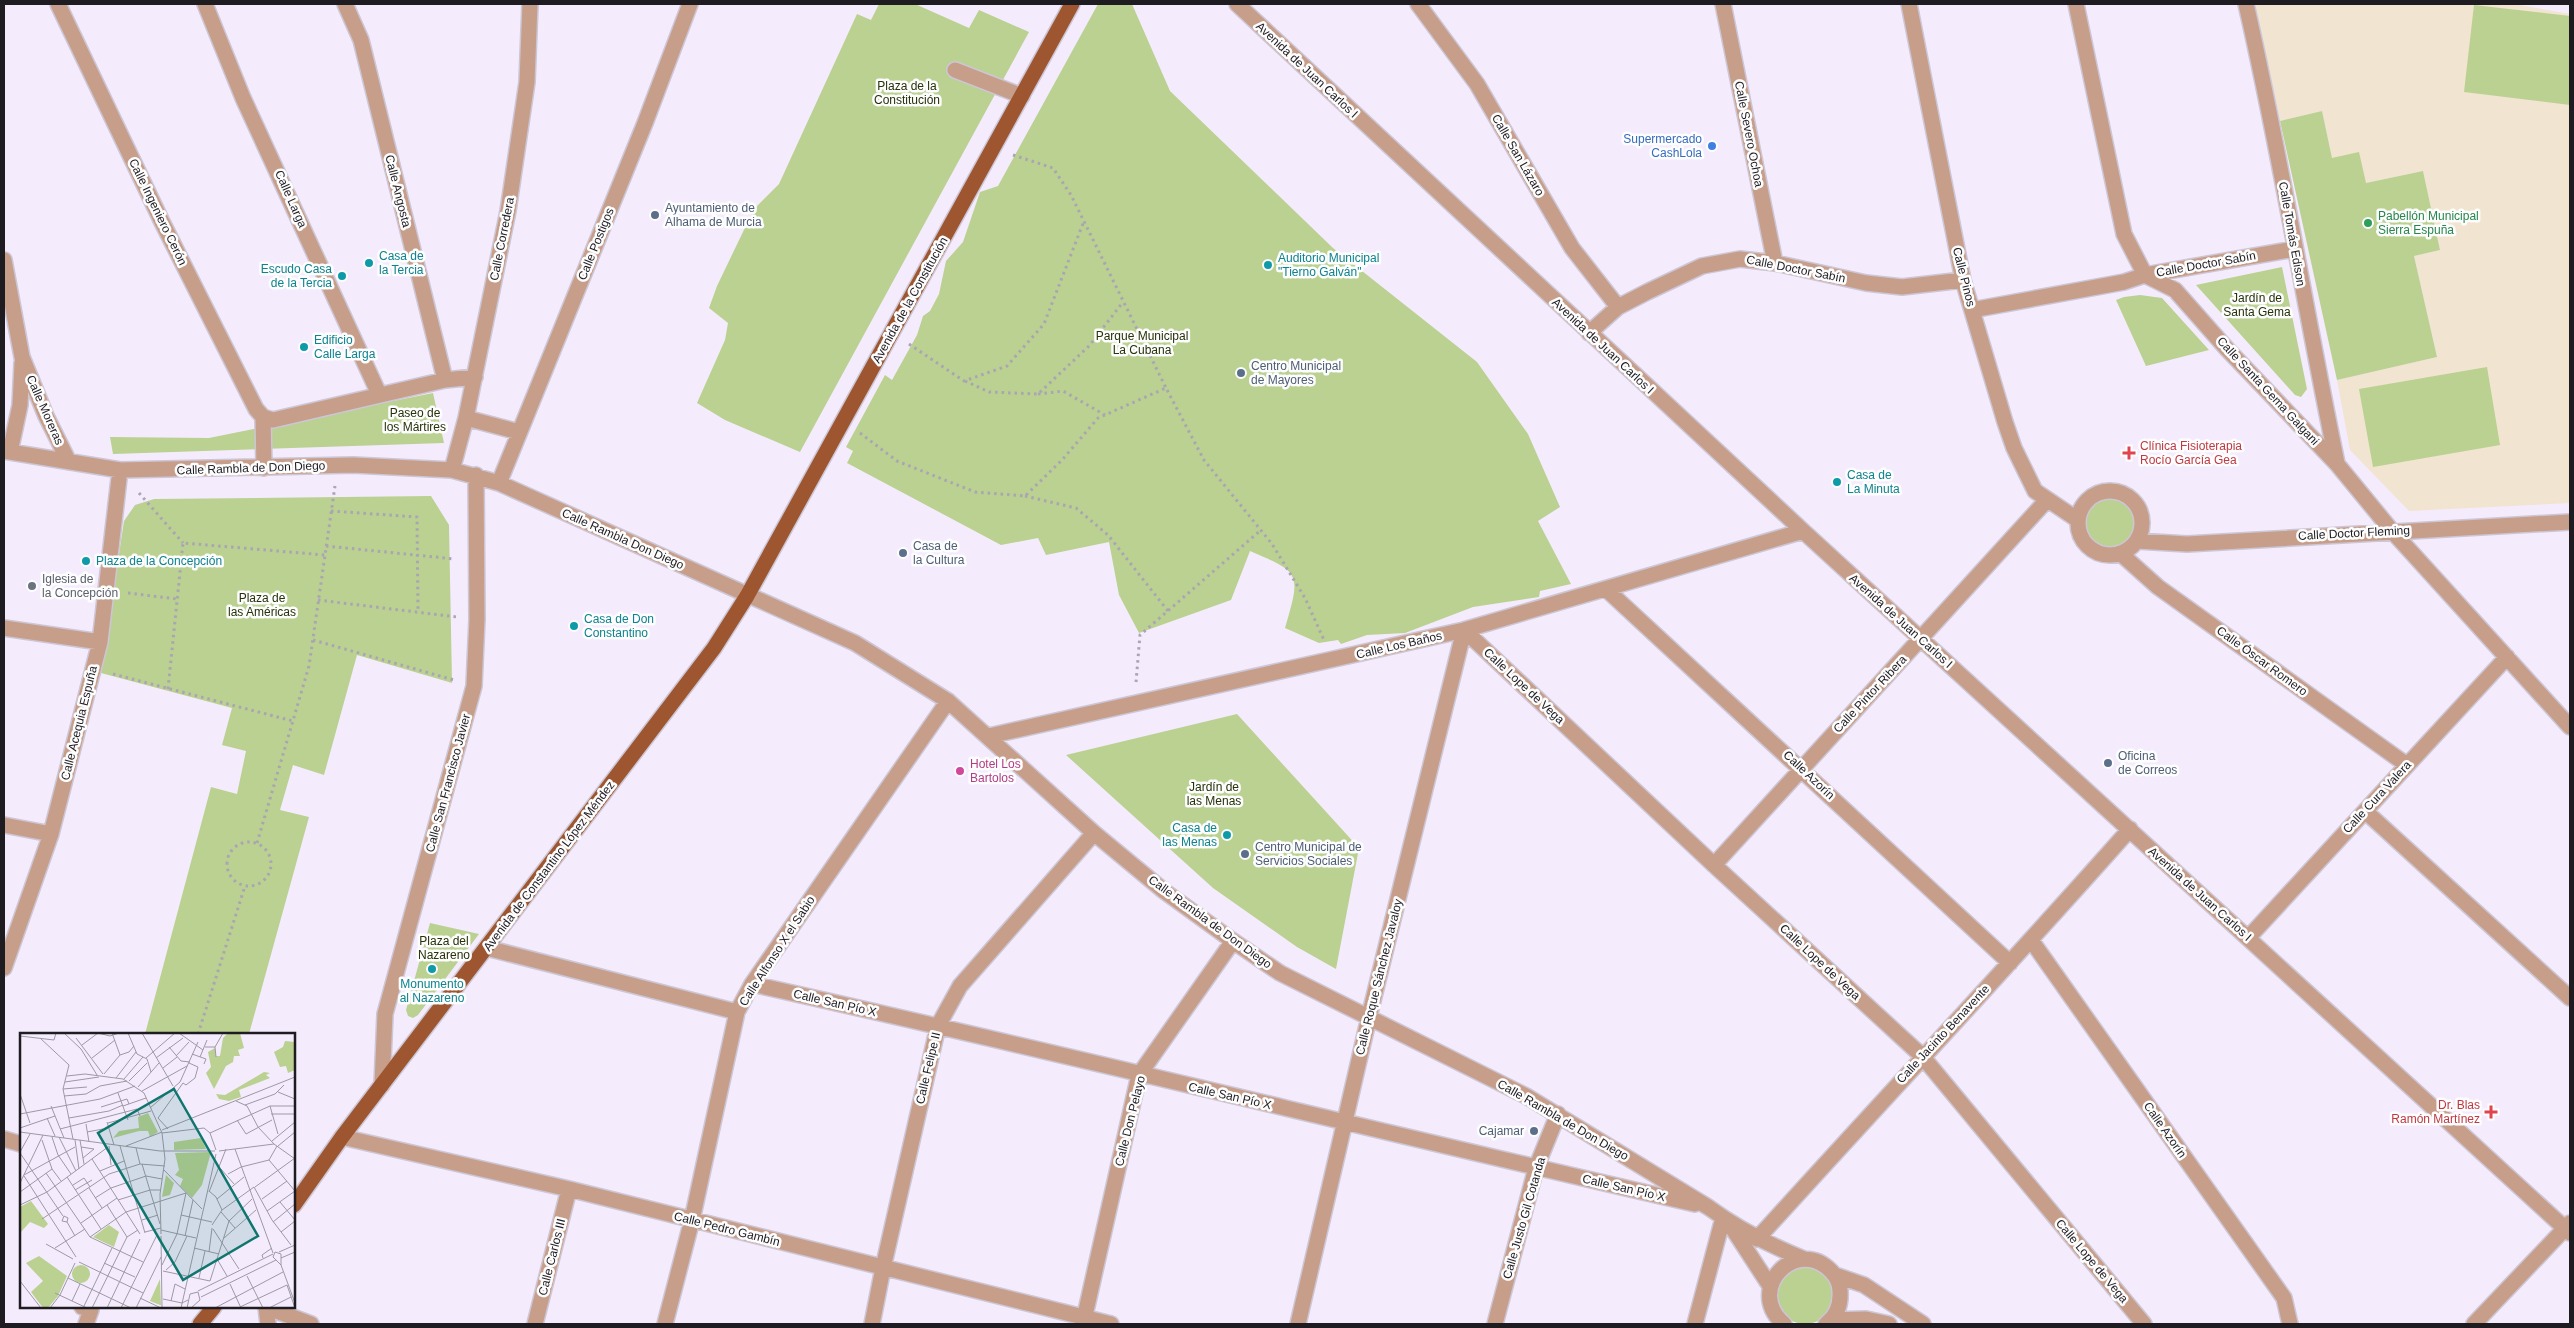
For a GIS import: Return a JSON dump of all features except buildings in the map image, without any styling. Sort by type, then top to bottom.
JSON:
[{"type":"main road","name":"Avenida de la Constitución","points":[[747,596],[1072,4]]},
{"type":"main road","name":"Avenida de Constantino López Méndez","points":[[295,1204],[342,1137],[714,648],[747,596]]},
{"type":"main road","points":[[200,1324],[213,1308]]},
{"type":"street","name":"Calle Ingeniero Cerón","points":[[58,4],[162,222],[256,409],[263,417]]},
{"type":"street","name":"Calle Larga","points":[[205,4],[243,98],[379,394]]},
{"type":"street","name":"Calle Angosta","points":[[345,4],[360,40],[445,380]]},
{"type":"street","name":"Calle Corredera","points":[[452,470],[475,377],[508,210],[525,92],[530,4]]},
{"type":"street","name":"Calle Postigos","points":[[498,483],[645,123],[690,4]]},
{"type":"street","name":"Avenida de Juan Carlos I","points":[[1237,4],[1802,531],[2569,1228]]},
{"type":"street","name":"Calle San Lázaro","points":[[1418,4],[1477,84],[1572,248],[1618,307]]},
{"type":"street","name":"Calle Severo Ochoa","points":[[1723,4],[1775,263]]},
{"type":"street","name":"Calle Pinos","points":[[1909,4],[1963,280],[2014,448],[2035,491],[2046,501],[2078,520]]},
{"type":"street","points":[[2076,4],[2124,234],[2145,275]]},
{"type":"street","name":"Calle Tomás Edison","points":[[2246,4],[2272,125],[2294,249],[2337,464]]},
{"type":"street","points":[[955,70],[1022,96]]},
{"type":"street","name":"Calle Doctor Sabín","points":[[1972,310],[2124,282],[2145,275],[2294,249]]},
{"type":"street","name":"Calle Doctor Sabín","points":[[1589,333],[1618,307],[1702,266],[1740,259],[1775,263],[1866,283],[1902,287],[1963,280]]},
{"type":"street","name":"Calle Moreras","points":[[4,260],[22,357],[46,416],[69,462]]},
{"type":"street","name":"Calle Santa Gema Galgani","points":[[2145,275],[2175,290],[2227,349],[2337,464],[2392,531],[2567,720]]},
{"type":"street","name":"Calle Moreras","points":[[7,451],[20,405],[22,357]]},
{"type":"street","points":[[264,468],[263,417],[273,420],[379,394],[445,380],[475,377]]},
{"type":"street","points":[[466,418],[519,432]]},
{"type":"street","name":"Calle Rambla de Don Diego","points":[[7,451],[120,470],[338,466],[452,470],[476,475],[498,483]]},
{"type":"street","name":"Calle Acequia Espuña","points":[[4,968],[51,834],[100,642],[120,470]]},
{"type":"street","name":"Calle San Francisco Javier","points":[[382,1085],[385,1014],[474,686],[477,619],[476,475]]},
{"type":"street","name":"Calle Rambla Don Diego","points":[[498,483],[747,596]]},
{"type":"street","points":[[2105,490],[2116,490],[2134,501],[2140,510],[2143,520],[2137,541],[2130,549],[2110,555],[2090,548],[2078,531],[2080,510],[2086,501],[2105,490]]},
{"type":"street","name":"Calle Pintor Ribera","points":[[1714,865],[1801,767],[1921,639],[2046,501]]},
{"type":"street","name":"Calle Doctor Fleming","points":[[2137,541],[2187,544],[2570,522]]},
{"type":"street","name":"Calle Los Baños","points":[[989,736],[1464,630],[1607,590],[1802,531]]},
{"type":"street","name":"Calle Óscar Romero","points":[[2120,553],[2158,586],[2407,765]]},
{"type":"street","name":"Calle Azorín","points":[[1607,590],[1801,767],[2010,963]]},
{"type":"street","name":"Calle Rambla de Don Diego","points":[[747,596],[855,642],[948,701],[989,736],[1094,833],[1164,891],[1232,942],[1280,973],[1558,1114],[1708,1206],[1726,1220]]},
{"type":"street","points":[[4,628],[100,642]]},
{"type":"street","name":"Calle Lope de Vega","points":[[1464,630],[1714,865],[1922,1056],[2144,1324]]},
{"type":"street","name":"Calle Roque Sánchez Javaloy","points":[[1298,1324],[1368,1017],[1464,630]]},
{"type":"street","name":"Calle Cura Valera","points":[[2248,938],[2507,657]]},
{"type":"street","name":"Calle Alfonso X el Sabio","points":[[665,1324],[692,1220],[737,1012],[752,984],[948,701]]},
{"type":"street","points":[[2365,811],[2570,998]]},
{"type":"street","points":[[4,825],[51,834]]},
{"type":"street","name":"Calle Jacinto Benavente","points":[[1757,1239],[1922,1056],[2032,940],[2130,830]]},
{"type":"street","name":"Calle Felipe II","points":[[872,1324],[882,1268],[938,1026],[960,986],[1094,833]]},
{"type":"street","name":"Calle Azorín","points":[[2032,940],[2284,1298],[2290,1324]]},
{"type":"street","name":"Calle Don Pelayo","points":[[1084,1321],[1139,1075],[1232,942]]},
{"type":"street","points":[[487,948],[737,1012]]},
{"type":"street","name":"Calle San Pío X","points":[[752,984],[938,1026],[1536,1168],[1708,1206]]},
{"type":"street","name":"Calle Justo Gil Cotanda","points":[[1495,1324],[1536,1168],[1558,1114]]},
{"type":"street","name":"Calle Pedro Gambín","points":[[342,1137],[569,1189],[1084,1321],[1111,1324]]},
{"type":"street","points":[[4,1139],[20,1144]]},
{"type":"street","name":"Calle Carlos III","points":[[535,1324],[569,1189]]},
{"type":"street","points":[[1726,1220],[1757,1239],[1826,1266],[1835,1275],[1840,1286],[1841,1298],[1838,1310],[1829,1322]]},
{"type":"street","points":[[1726,1220],[1770,1286]]},
{"type":"street","points":[[1695,1324],[1726,1220]]},
{"type":"street","points":[[2474,1324],[2569,1228]]},
{"type":"street","points":[[1784,1324],[1772,1309],[1769,1298],[1770,1286],[1775,1275],[1783,1267],[1793,1261],[1804,1259]]},
{"type":"street","points":[[1835,1275],[1864,1285],[1923,1324]]},
{"type":"street","points":[[85,1308],[91,1310],[86,1324]]},
{"type":"street","points":[[266,1308],[268,1324]]},
{"type":"street","points":[[269,1308],[311,1324]]},
{"type":"street","points":[[1829,1322],[1866,1320],[1889,1324]]},
{"type":"path","points":[[991,151],[1028,158],[1053,168],[1071,195],[1166,388],[1204,460],[1261,530],[1305,598],[1333,660]]},
{"type":"path","points":[[964,381],[1007,366],[1044,324],[1084,221]]},
{"type":"path","points":[[1038,394],[1089,346],[1123,302]]},
{"type":"path","points":[[891,334],[921,350],[964,381],[989,392],[1038,394],[1062,391],[1105,415]]},
{"type":"path","points":[[1025,496],[1062,460],[1098,418],[1166,388]]},
{"type":"path","points":[[843,420],[896,461],[975,492],[1025,496],[1076,508],[1108,535],[1168,611]]},
{"type":"path","points":[[257,843],[308,666],[338,466]]},
{"type":"path","points":[[120,470],[183,543],[325,556]]},
{"type":"path","points":[[331,511],[417,517],[418,612]]},
{"type":"path","points":[[1134,704],[1140,635],[1261,530]]},
{"type":"path","points":[[168,689],[183,543]]},
{"type":"path","points":[[326,546],[476,561]]},
{"type":"path","points":[[106,590],[177,599]]},
{"type":"path","points":[[318,600],[477,619]]},
{"type":"path","points":[[313,640],[474,686]]},
{"type":"path","points":[[93,669],[293,721]]},
{"type":"path","points":[[250,842],[257,843],[263,847],[271,859],[269,873],[259,884],[245,886],[232,879],[227,865],[228,858],[236,846],[250,842]]},
{"type":"path","points":[[198,1033],[245,886]]},
{"type":"shaded area","points":[[2255,4],[2514,4],[2570,14],[2570,503],[2409,511],[2350,450],[2337,380],[2437,357],[2414,256],[2440,250],[2423,171],[2366,183],[2332,158],[2322,111],[2280,121]]},
{"type":"green space","name":"Plaza de la Constitución","points":[[879,4],[915,4],[969,28],[979,10],[1029,32],[800,452],[725,420],[697,403],[725,340],[728,323],[709,308],[717,286],[754,209],[779,184],[857,14],[871,20]]},
{"type":"green space","name":"Parque Municipal La Cubana","points":[[1098,4],[1132,4],[1170,91],[1333,248],[1477,362],[1528,434],[1560,507],[1538,521],[1571,584],[1540,591],[1539,597],[1473,607],[1405,633],[1367,635],[1341,644],[1338,640],[1319,643],[1285,628],[1293,596],[1293,577],[1279,565],[1250,551],[1231,600],[1139,633],[1119,595],[1109,542],[1046,555],[1038,538],[1001,545],[847,463],[853,451],[846,447],[885,375],[892,380],[917,335],[923,316],[930,311],[939,294],[946,261],[963,242],[980,192],[998,186]]},
{"type":"green space","points":[[2474,5],[2570,16],[2570,105],[2464,92]]},
{"type":"green space","name":"Pabellón Municipal Sierra Espuña","points":[[2322,111],[2332,158],[2359,152],[2366,183],[2423,171],[2440,250],[2414,256],[2437,357],[2337,380],[2280,121]]},
{"type":"green space","name":"Jardín de Santa Gema","points":[[2282,267],[2307,389],[2301,397],[2295,395],[2196,285]]},
{"type":"green space","name":"Jardín de Santa Gema","points":[[2140,295],[2162,298],[2209,350],[2146,366],[2116,300]]},
{"type":"green space","points":[[2487,367],[2500,445],[2373,467],[2359,389]]},
{"type":"green space","name":"Paseo de los Mártires","points":[[433,393],[444,443],[113,454],[110,437],[209,438]]},
{"type":"green space","points":[[2110,494],[2121,496],[2130,502],[2136,511],[2138,522],[2136,533],[2130,542],[2121,548],[2110,550],[2099,548],[2090,542],[2084,533],[2082,522],[2084,511],[2090,502],[2099,496]]},
{"type":"green space","name":"Plaza de las Américas","points":[[431,496],[449,525],[452,683],[357,655],[324,775],[293,765],[280,810],[309,817],[249,1033],[145,1033],[211,787],[237,794],[246,751],[222,745],[232,708],[101,673],[124,521],[135,505],[154,499]]},
{"type":"green space","name":"Jardín de las Menas","points":[[1237,714],[1359,848],[1336,969],[1297,947],[1213,888],[1066,755]]},
{"type":"green space","name":"Plaza del Nazareno","points":[[430,923],[479,934],[418,1015],[413,1018],[408,1016],[406,1010]]},
{"type":"green space","points":[[1799,1266],[1811,1266],[1826,1274],[1834,1289],[1834,1301],[1826,1316],[1811,1324],[1799,1324],[1784,1316],[1776,1301],[1776,1289],[1784,1274]]},
{"type":"place","name":"Supermercado CashLola","points":[[1712,146]]},
{"type":"place","name":"Ayuntamiento de Alhama de Murcia","points":[[655,215]]},
{"type":"place","name":"Pabellón Municipal Sierra Espuña","points":[[2368,223]]},
{"type":"place","name":"Casa de la Tercia","points":[[369,263]]},
{"type":"place","name":"Auditorio Municipal \"Tierno Galván\"","points":[[1268,265]]},
{"type":"place","name":"Escudo Casa de la Tercia","points":[[342,276]]},
{"type":"place","name":"Edificio Calle Larga","points":[[304,347]]},
{"type":"place","name":"Centro Municipal de Mayores","points":[[1241,373]]},
{"type":"place","name":"Clínica Fisioterapia Rocío García Gea","points":[[2129,453]]},
{"type":"place","name":"Casa de La Minuta","points":[[1837,482]]},
{"type":"place","name":"Casa de la Cultura","points":[[903,553]]},
{"type":"place","name":"Plaza de la Concepción","points":[[86,561]]},
{"type":"place","name":"Iglesia de la Concepción","points":[[32,586]]},
{"type":"place","name":"Casa de Don Constantino","points":[[574,626]]},
{"type":"place","name":"Oficina de Correos","points":[[2108,763]]},
{"type":"place","name":"Hotel Los Bartolos","points":[[960,771]]},
{"type":"place","name":"Casa de las Menas","points":[[1227,835]]},
{"type":"place","name":"Centro Municipal de Servicios Sociales","points":[[1245,854]]},
{"type":"place","name":"Monumento al Nazareno","points":[[432,969]]},
{"type":"place","name":"Dr. Blas Ramón Martínez","points":[[2491,1112]]},
{"type":"place","name":"Cajamar","points":[[1534,1131]]}]
